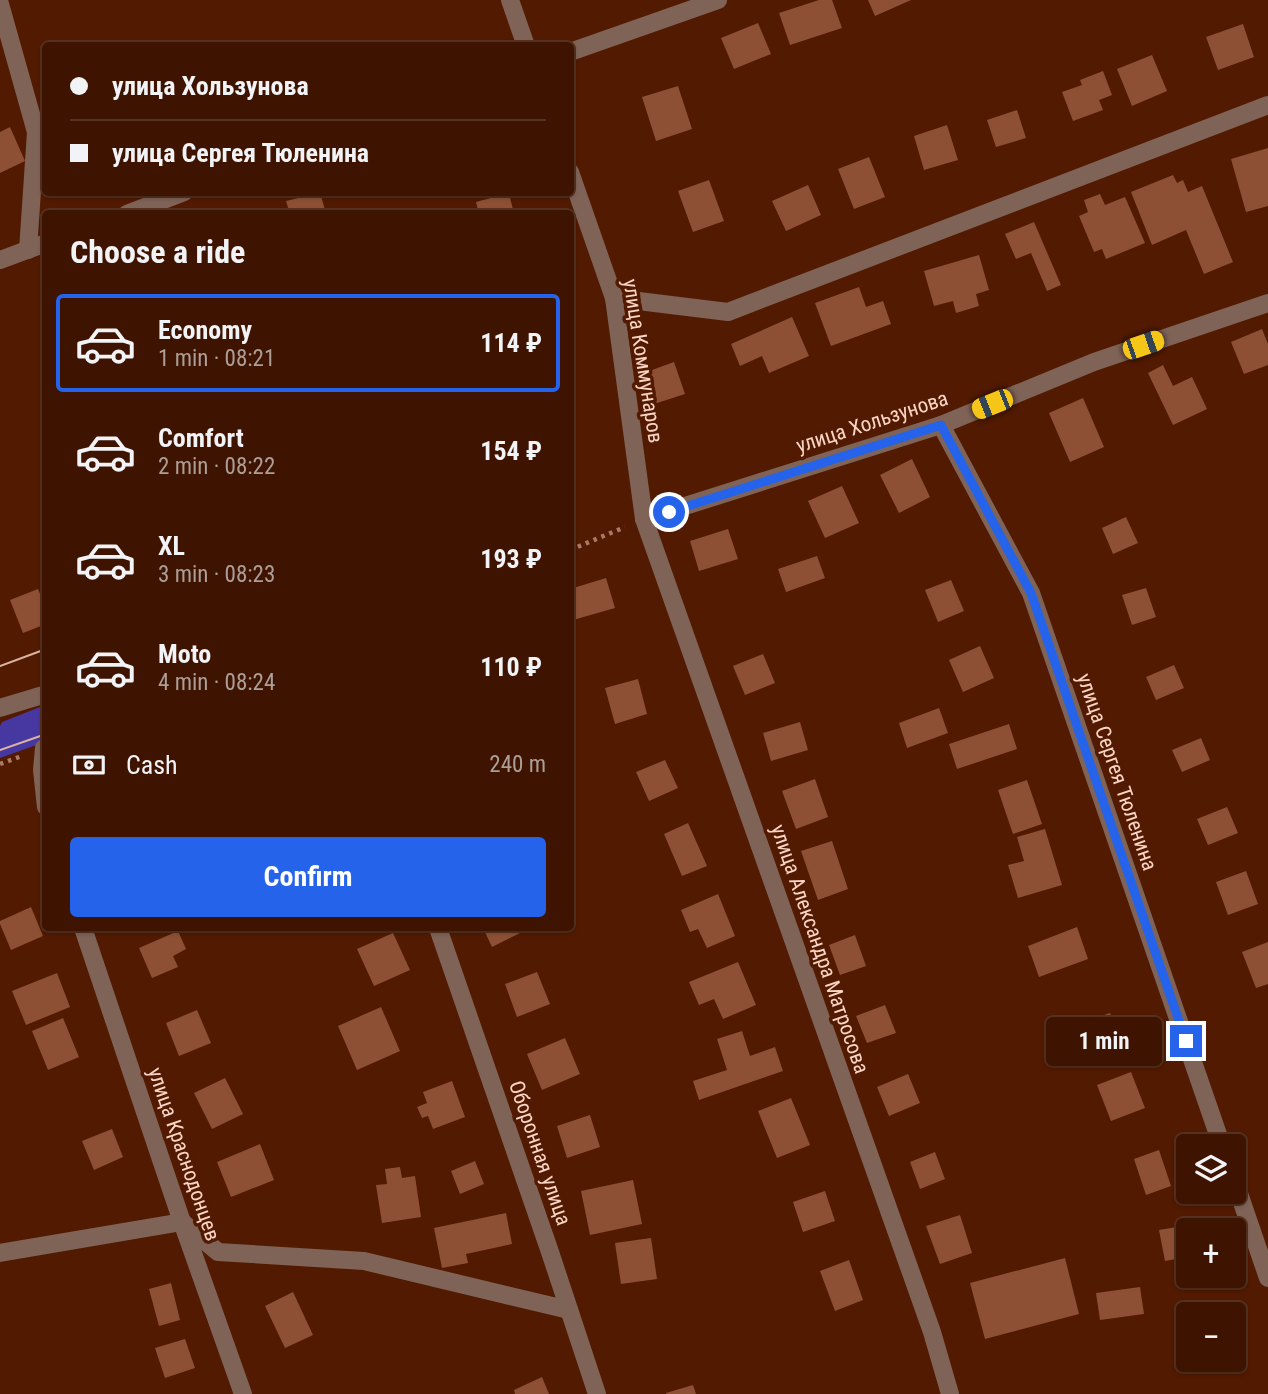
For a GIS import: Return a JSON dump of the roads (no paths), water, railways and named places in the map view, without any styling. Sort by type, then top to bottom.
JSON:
[{"type":"street","points":[[510,0],[525,42]]},
{"type":"street","points":[[574,51],[718,0]]},
{"type":"street","points":[[0,4],[36,132],[28,250]]},
{"type":"street","points":[[614,298],[728,312],[1268,105]]},
{"type":"street","name":"улица Коммунаров","points":[[574,183],[614,298],[644,519]]},
{"type":"street","points":[[137,210],[174,196]]},
{"type":"street","points":[[0,260],[42,245]]},
{"type":"street","name":"улица Хользунова","points":[[644,519],[941,425],[1094,362],[1268,303]]},
{"type":"street","name":"улица Сергея Тюленина","points":[[941,425],[1031,593],[1218,1134]]},
{"type":"street","name":"улица Александра Матросова","points":[[644,519],[927,1319],[950,1394]]},
{"type":"street","points":[[0,708],[42,695]]},
{"type":"street","name":"улица Краснодонцев","points":[[84,931],[243,1394]]},
{"type":"street","name":"Оборонная улица","points":[[439,931],[597,1394]]},
{"type":"street","points":[[1243,1204],[1268,1278]]},
{"type":"street","points":[[0,1253],[183,1222],[218,1252],[365,1261],[569,1310]]},
{"type":"tram line","points":[[0,666],[42,650]]},
{"type":"tram line","points":[[0,750],[42,735]]}]
